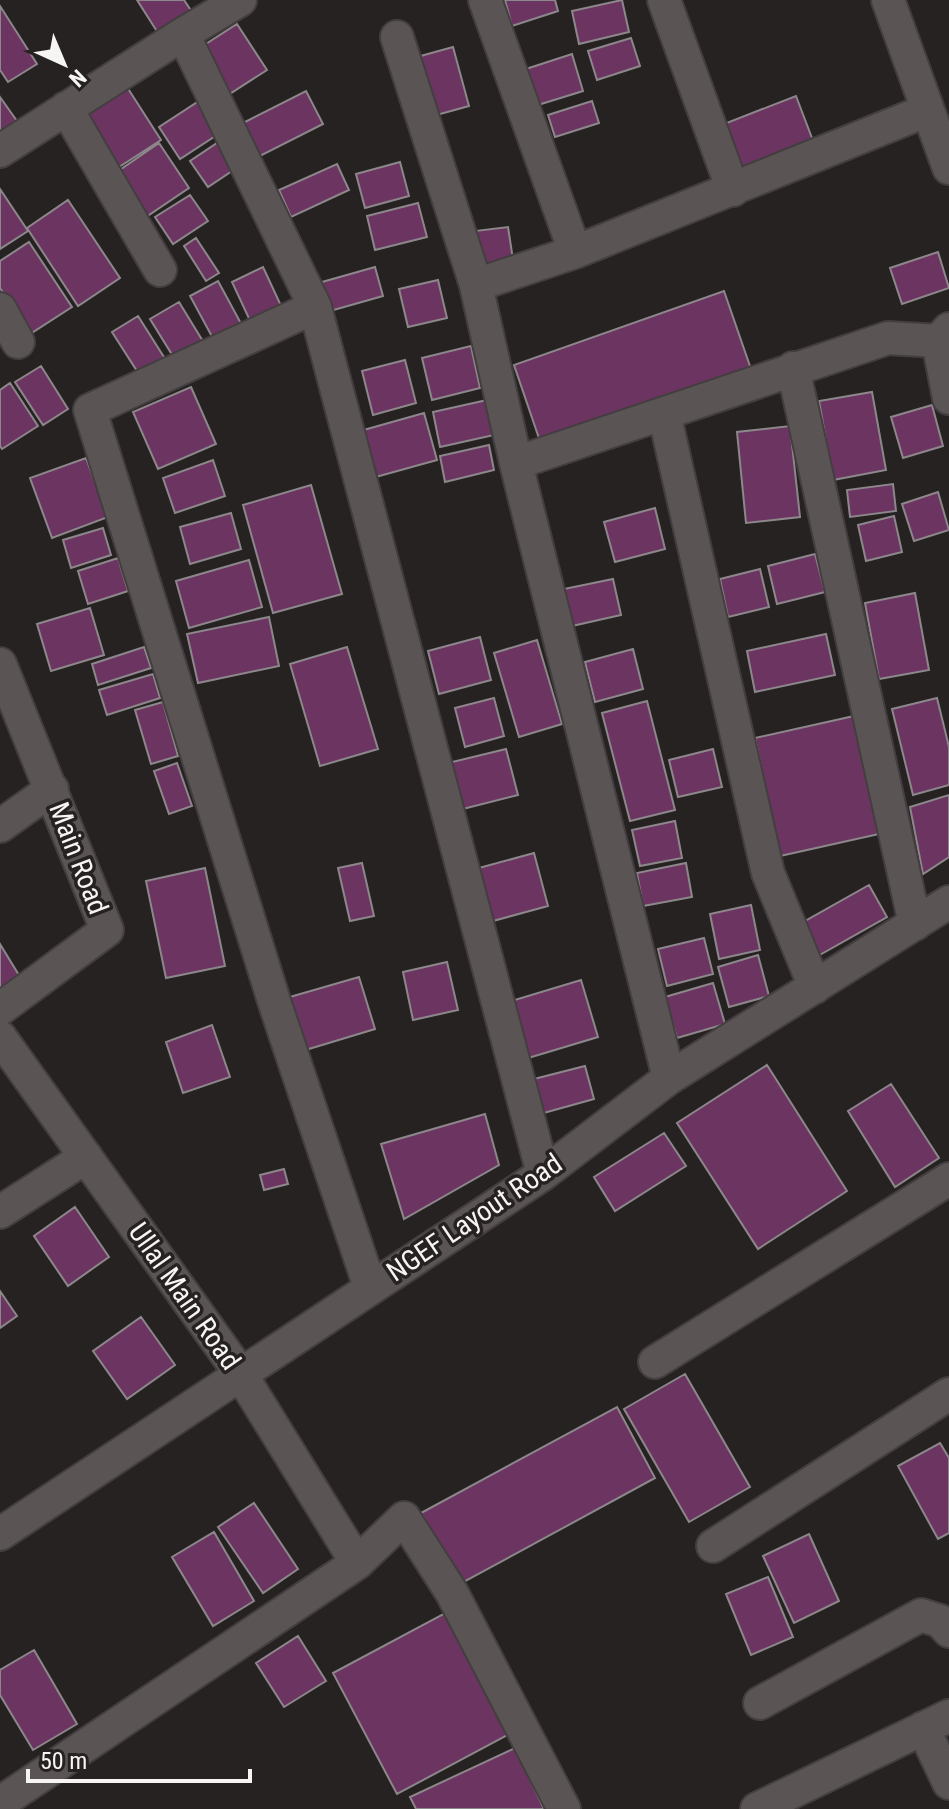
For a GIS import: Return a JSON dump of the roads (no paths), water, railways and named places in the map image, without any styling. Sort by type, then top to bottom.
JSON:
[{"type":"street","points":[[0,151],[240,0]]},
{"type":"street","points":[[485,0],[575,252]]},
{"type":"street","points":[[664,0],[733,190]]},
{"type":"street","points":[[888,0],[949,168]]},
{"type":"street","points":[[183,34],[315,307],[543,1174]]},
{"type":"street","points":[[397,37],[476,285],[516,463],[669,1078]]},
{"type":"street","points":[[66,108],[160,270]]},
{"type":"street","points":[[476,285],[575,252],[928,110]]},
{"type":"street","points":[[315,307],[90,410],[275,1004],[370,1287]]},
{"type":"street","points":[[0,309],[18,342]]},
{"type":"street","points":[[516,463],[888,338],[943,335],[949,398]]},
{"type":"street","points":[[793,368],[915,924]]},
{"type":"street","points":[[664,413],[768,873],[815,987]]},
{"type":"street","name":"Main Road","points":[[0,664],[107,930],[0,1009]]},
{"type":"street","points":[[0,826],[52,789]]},
{"type":"street","name":"NGEF Layout Road","points":[[0,1534],[543,1174],[669,1078],[915,924],[948,908]]},
{"type":"street","name":"Ullal Main Road","points":[[0,1037],[240,1373],[357,1563]]},
{"type":"street","points":[[0,1212],[86,1157]]},
{"type":"street","points":[[655,1362],[949,1179]]},
{"type":"street","points":[[713,1546],[949,1394]]},
{"type":"street","points":[[0,1803],[357,1563],[404,1518],[452,1593],[564,1809]]},
{"type":"street","points":[[760,1703],[921,1615],[940,1621],[949,1631]]},
{"type":"street","points":[[757,1809],[936,1722],[949,1783]]}]
